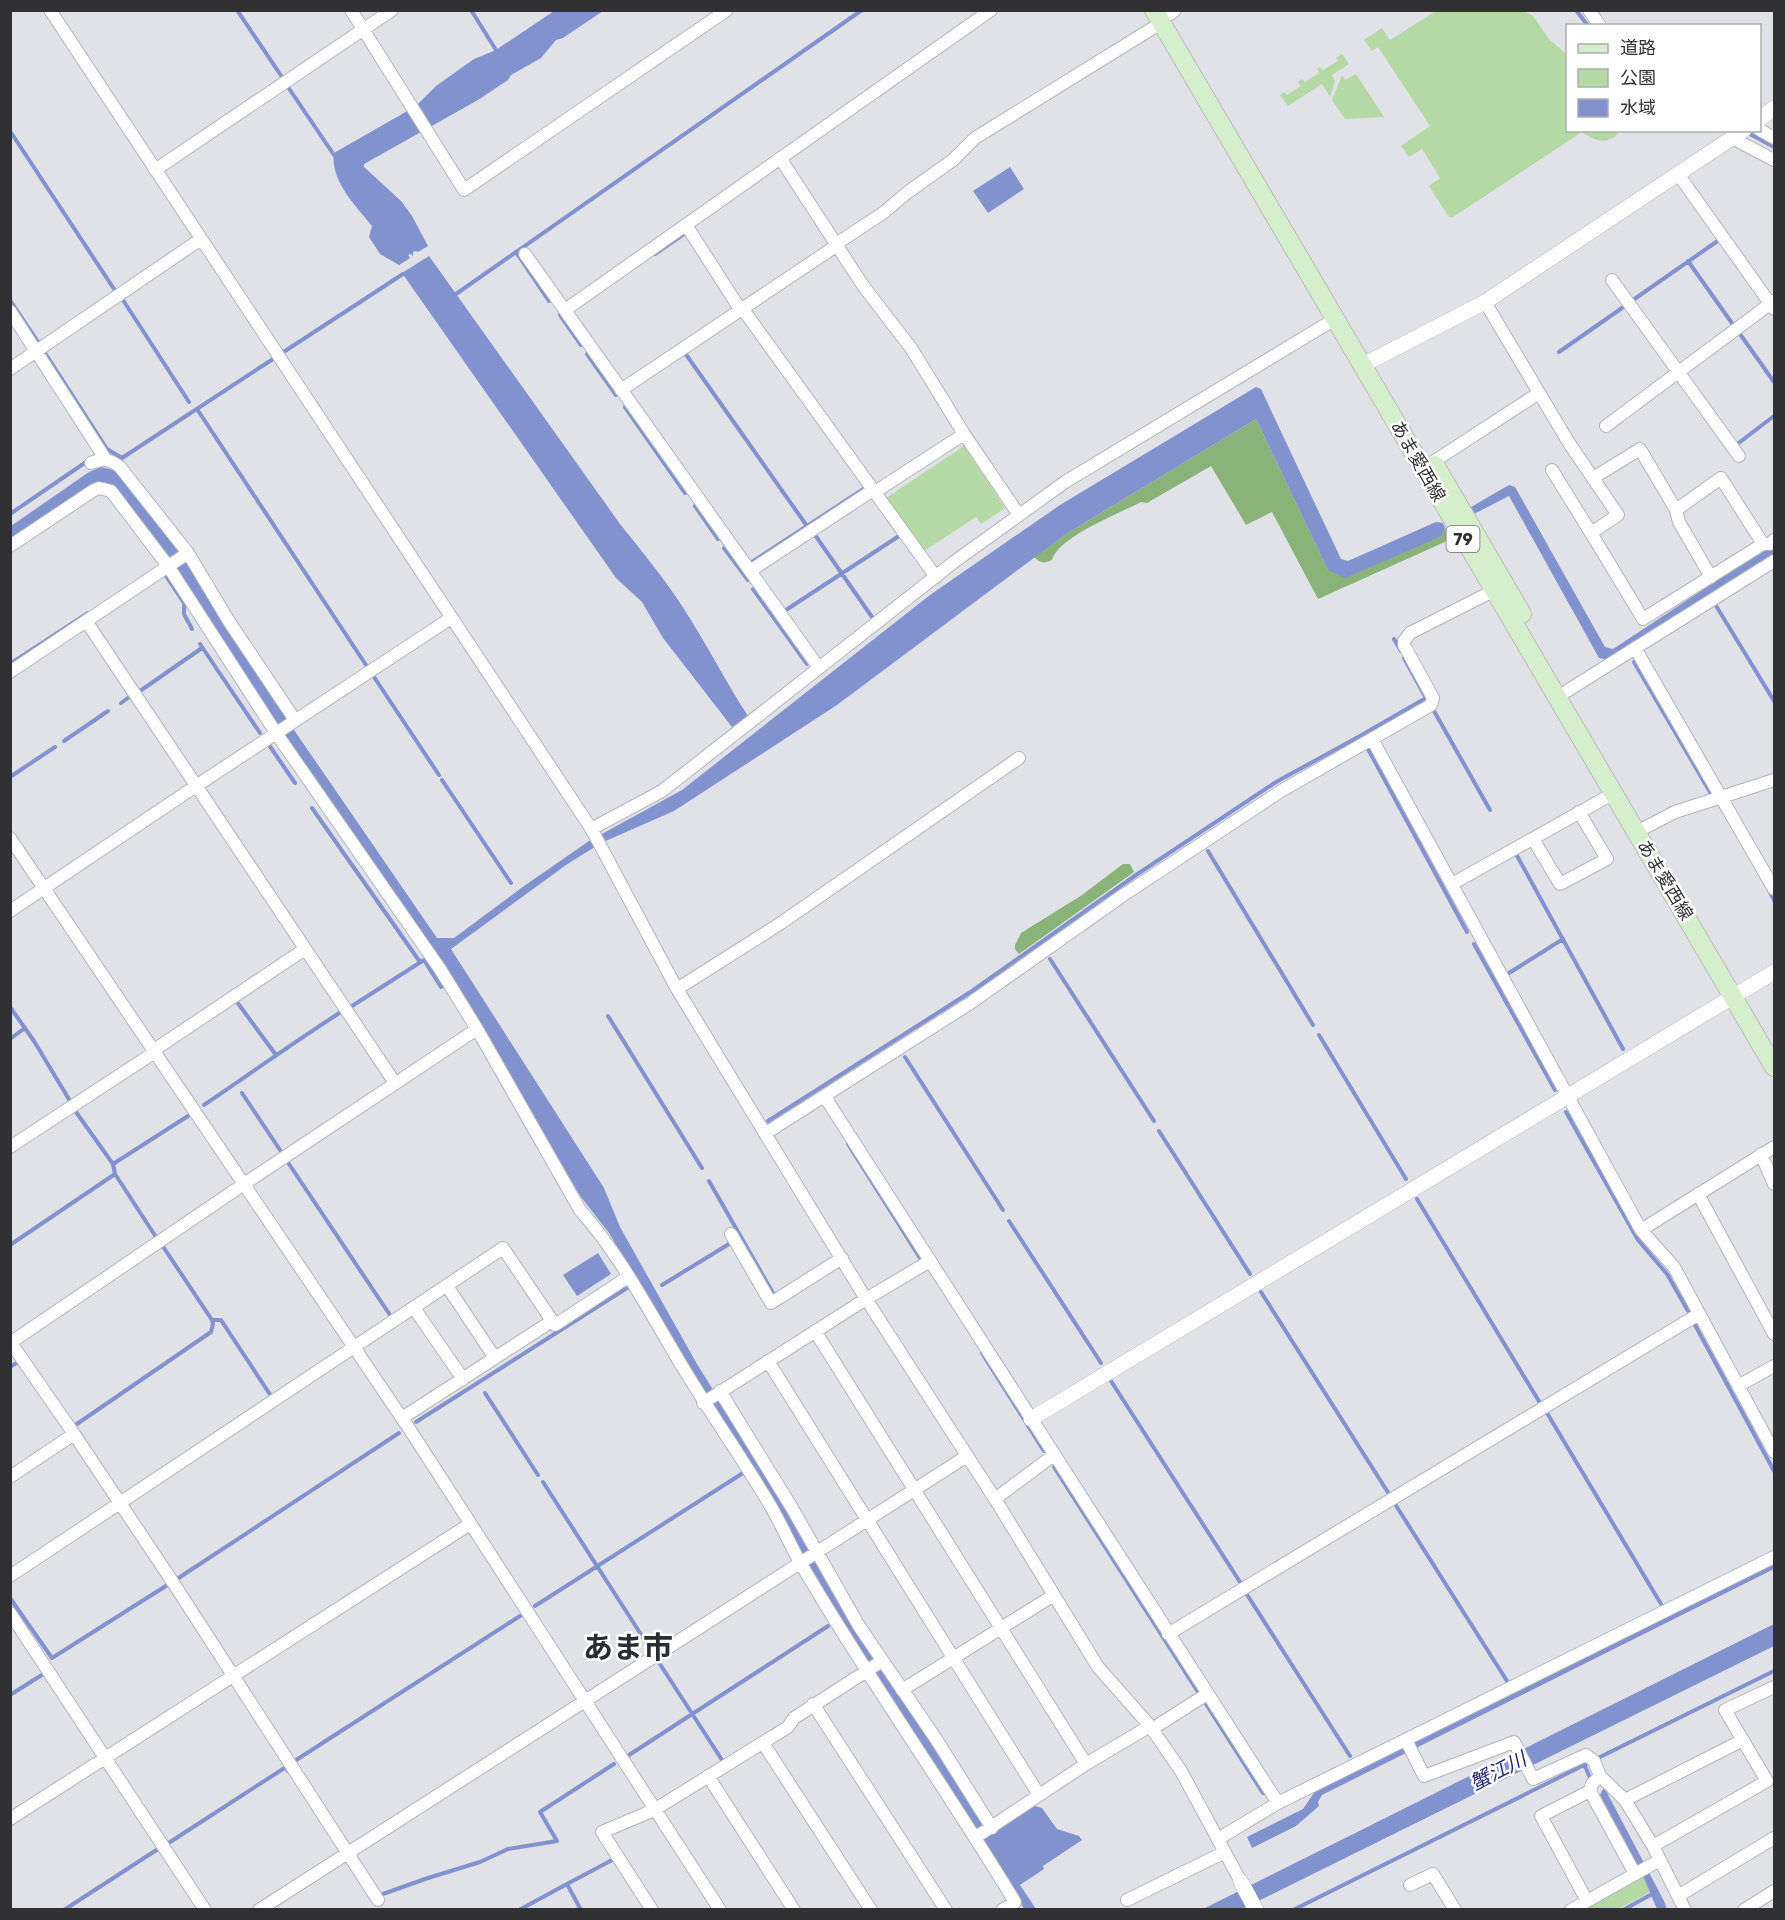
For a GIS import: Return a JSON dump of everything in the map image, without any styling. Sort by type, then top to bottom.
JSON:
[{"type":"main road","name":"あま愛西線","points":[[1165,14],[1335,319],[1369,363],[1433,462],[1646,827],[1738,992],[1774,1067]]},
{"type":"main road","name":"あま愛西線","points":[[1165,14],[1369,363],[1493,591],[1614,793],[1738,992],[1774,1043]]},
{"type":"street","points":[[50,10],[595,836],[677,989],[866,1299],[995,1499],[1098,1667],[1151,1727],[1181,1771],[1256,1910]]},
{"type":"street","points":[[351,10],[464,190],[727,10]]},
{"type":"street","points":[[155,171],[392,10]]},
{"type":"street","points":[[565,310],[991,10]]},
{"type":"street","points":[[1589,10],[1599,24]]},
{"type":"street","points":[[621,390],[883,213],[953,160],[975,138],[1165,14]]},
{"type":"street","points":[[1761,118],[1774,108]]},
{"type":"street","points":[[1369,363],[1485,302],[1738,134],[1774,160]]},
{"type":"street","points":[[780,158],[864,287],[911,348],[1018,515]]},
{"type":"street","points":[[1606,426],[1773,305],[1678,174]]},
{"type":"street","points":[[686,225],[741,309],[936,577]]},
{"type":"street","points":[[10,369],[201,239]]},
{"type":"street","points":[[525,254],[819,668]]},
{"type":"street","points":[[1612,280],[1739,456]]},
{"type":"street","points":[[1485,302],[1569,443],[1618,514],[1591,533]]},
{"type":"street","points":[[10,312],[106,460]]},
{"type":"street","points":[[595,836],[662,791],[1018,515],[1065,483],[1335,319]]},
{"type":"street","points":[[1433,462],[1539,393]]},
{"type":"street","points":[[750,571],[964,434]]},
{"type":"street","points":[[1593,478],[1640,449],[1676,510],[1679,522],[1711,577]]},
{"type":"street","points":[[91,463],[106,460],[120,467],[186,554],[293,721]]},
{"type":"street","points":[[1552,470],[1643,619],[1769,542],[1721,478],[1676,510]]},
{"type":"street","points":[[10,546],[94,490],[106,488],[111,491],[170,565],[277,732],[440,969],[477,1029],[580,1210],[600,1233],[628,1277],[704,1402],[768,1501],[867,1671],[977,1837],[1015,1902],[1002,1910]]},
{"type":"street","points":[[10,672],[186,554]]},
{"type":"street","points":[[1567,691],[1774,561]]},
{"type":"street","points":[[766,1133],[972,1002],[1122,896],[1281,791],[1431,705],[1433,699],[1404,645],[1406,636],[1493,591]]},
{"type":"street","points":[[10,911],[451,618]]},
{"type":"street","points":[[86,621],[395,1083]]},
{"type":"street","points":[[1635,648],[1774,889]]},
{"type":"street","points":[[1372,739],[1641,1230],[1674,1267],[1774,1452]]},
{"type":"street","points":[[677,989],[781,923],[1019,758]]},
{"type":"street","points":[[1646,827],[1675,812],[1774,780]]},
{"type":"street","points":[[1452,884],[1614,793]]},
{"type":"street","points":[[1533,839],[1560,884],[1607,859],[1580,812]]},
{"type":"street","points":[[10,838],[402,1418],[720,1910]]},
{"type":"street","points":[[10,1147],[305,949]]},
{"type":"street","points":[[1031,1419],[1774,972]]},
{"type":"street","points":[[378,1900],[120,1503],[11,1343],[477,1029]]},
{"type":"street","points":[[825,1097],[1278,1803]]},
{"type":"street","points":[[1641,1230],[1774,1147]]},
{"type":"street","points":[[1761,1154],[1774,1184]]},
{"type":"street","points":[[1698,1194],[1774,1334]]},
{"type":"street","points":[[731,1234],[771,1303],[842,1258]]},
{"type":"street","points":[[10,1576],[503,1248],[555,1325],[628,1277]]},
{"type":"street","points":[[704,1402],[930,1261]]},
{"type":"street","points":[[447,1286],[495,1358]]},
{"type":"street","points":[[414,1308],[463,1379]]},
{"type":"street","points":[[1168,1634],[1699,1314]]},
{"type":"street","points":[[402,1418],[552,1321]]},
{"type":"street","points":[[815,1331],[1086,1764]]},
{"type":"street","points":[[768,1361],[1040,1795]]},
{"type":"street","points":[[1738,1386],[1774,1366]]},
{"type":"street","points":[[719,1392],[881,1662],[902,1690],[991,1828]]},
{"type":"street","points":[[10,1477],[74,1434]]},
{"type":"street","points":[[995,1499],[1054,1455]]},
{"type":"street","points":[[259,1910],[967,1456]]},
{"type":"street","points":[[10,1819],[470,1524]]},
{"type":"street","points":[[1218,1839],[1278,1803],[1408,1745],[1774,1557]]},
{"type":"street","points":[[902,1690],[1054,1595]]},
{"type":"street","points":[[10,1613],[205,1910]]},
{"type":"street","points":[[652,1910],[602,1832],[654,1810],[788,1727],[794,1718],[813,1704],[881,1662]]},
{"type":"street","points":[[1653,1845],[1767,1781],[1725,1710],[1774,1687]]},
{"type":"street","points":[[977,1837],[1086,1764],[1207,1694]]},
{"type":"street","points":[[813,1704],[946,1910]]},
{"type":"street","points":[[1625,1800],[1743,1740]]},
{"type":"street","points":[[1408,1745],[1424,1776],[1514,1742],[1533,1779],[1586,1755],[1594,1761],[1600,1776],[1625,1800],[1653,1845],[1685,1910]]},
{"type":"street","points":[[763,1743],[871,1910]]},
{"type":"street","points":[[708,1776],[794,1910]]},
{"type":"street","points":[[1587,1901],[1541,1816],[1590,1791],[1592,1784],[1600,1776]]},
{"type":"street","points":[[1590,1791],[1641,1871]]},
{"type":"street","points":[[1678,1896],[1774,1838]]},
{"type":"street","points":[[1126,1900],[1224,1852]]},
{"type":"street","points":[[1571,1910],[1660,1860]]},
{"type":"street","points":[[1410,1885],[1433,1874],[1455,1910]]},
{"type":"street","points":[[1744,1910],[1774,1891]]},
{"type":"green space","points":[[1436,11],[1524,11],[1533,16],[1549,39],[1566,54],[1566,132],[1582,132],[1453,217],[1449,217],[1429,186],[1440,178],[1422,149],[1409,157],[1401,146],[1430,126],[1378,47],[1372,51],[1364,40],[1382,28],[1390,40]]},
{"type":"green space","points":[[1342,54],[1349,64],[1332,75],[1335,81],[1330,97],[1322,84],[1288,106],[1280,95],[1284,92],[1287,95],[1301,86],[1298,82],[1302,79],[1305,82],[1319,73],[1317,69],[1320,67],[1323,70],[1338,61],[1336,58]]},
{"type":"green space","points":[[1356,74],[1384,117],[1345,119],[1332,100],[1342,75],[1345,80]]},
{"type":"green space","points":[[1582,132],[1620,132],[1611,139],[1602,141]]},
{"type":"green space","points":[[1256,419],[1328,570],[1442,536],[1445,528],[1450,535],[1447,541],[1318,599],[1272,512],[1246,525],[1211,466],[1147,503],[1141,502],[1077,534],[1057,551],[1052,560],[1042,562],[1034,557],[1066,534]]},
{"type":"green space","points":[[964,446],[1005,508],[981,524],[976,517],[924,551],[886,498]]},
{"type":"green space","points":[[1123,864],[1130,864],[1134,872],[1019,954],[1015,945],[1021,933],[1082,895]]},
{"type":"green space","points":[[1643,1876],[1650,1892],[1618,1909],[1582,1910]]},
{"type":"water","points":[[554,11],[603,11],[563,38],[556,40],[541,58],[511,75],[508,80],[478,100],[364,164],[364,167],[401,201],[428,246],[418,252],[413,252],[413,256],[408,255],[410,258],[399,265],[380,254],[369,237],[372,226],[340,183],[334,163],[334,153],[416,106],[436,86],[474,59],[496,50]]},
{"type":"water","points":[[1010,167],[1024,189],[988,213],[973,191]]},
{"type":"water","points":[[429,256],[697,629],[748,716],[732,727],[663,638],[642,602],[616,578],[402,273]]},
{"type":"water","points":[[1256,387],[1261,389],[1341,559],[1348,561],[1436,522],[1443,523],[1445,528],[1442,536],[1345,578],[1328,570],[1256,419],[1066,534],[837,705],[674,811],[601,843],[566,865],[451,949],[604,1188],[620,1227],[697,1364],[990,1833],[1031,1805],[1042,1808],[1057,1829],[1079,1836],[1082,1840],[1043,1866],[1044,1869],[1020,1885],[1036,1909],[1024,1909],[982,1840],[873,1673],[609,1233],[581,1197],[444,968],[111,485],[104,482],[95,484],[11,540],[11,526],[89,472],[101,467],[118,471],[180,549],[292,727],[437,938],[454,938],[589,841],[682,790],[930,595],[1060,505]]},
{"type":"water","points":[[1509,485],[1515,487],[1605,647],[1613,649],[1774,543],[1774,555],[1609,660],[1599,658],[1509,496],[1474,514],[1471,507]]},
{"type":"water","points":[[598,1253],[611,1274],[577,1296],[563,1275]]},
{"type":"water","points":[[1774,1562],[1774,1569],[1322,1795],[1318,1802],[1319,1806],[1296,1826],[1252,1848],[1247,1837],[1303,1809],[1316,1790]]},
{"type":"water","name":"蟹江川","points":[[1774,1624],[1774,1646],[1242,1909],[1201,1910]]},
{"type":"water","points":[[1604,1787],[1667,1909],[1657,1909],[1643,1876],[1600,1795]]},
{"type":"waterway","points":[[237,10],[282,77]]},
{"type":"waterway","points":[[471,10],[496,50]]},
{"type":"waterway","points":[[456,294],[862,10]]},
{"type":"waterway","points":[[1576,10],[1586,24]]},
{"type":"waterway","points":[[288,87],[334,155],[338,157]]},
{"type":"waterway","points":[[10,131],[114,289]]},
{"type":"waterway","points":[[1748,133],[1774,147]]},
{"type":"waterway","points":[[655,254],[684,234]]},
{"type":"waterway","points":[[1633,300],[1719,240]]},
{"type":"waterway","points":[[516,252],[549,301]]},
{"type":"waterway","points":[[1688,261],[1734,326]]},
{"type":"waterway","points":[[282,353],[403,274]]},
{"type":"waterway","points":[[10,300],[38,342]]},
{"type":"waterway","points":[[123,300],[189,402]]},
{"type":"waterway","points":[[1559,352],[1622,308]]},
{"type":"waterway","points":[[560,315],[581,345]]},
{"type":"waterway","points":[[1740,334],[1774,382]]},
{"type":"waterway","points":[[45,353],[107,449],[122,458],[273,359]]},
{"type":"waterway","points":[[685,353],[807,526]]},
{"type":"waterway","points":[[587,354],[616,395]]},
{"type":"waterway","points":[[625,407],[685,493]]},
{"type":"waterway","points":[[197,409],[368,668]]},
{"type":"waterway","points":[[1736,445],[1774,416]]},
{"type":"waterway","points":[[10,514],[89,460]]},
{"type":"waterway","points":[[752,562],[865,488],[864,486]]},
{"type":"waterway","points":[[695,506],[718,539]]},
{"type":"waterway","points":[[815,535],[872,617]]},
{"type":"waterway","points":[[786,610],[899,536]]},
{"type":"waterway","points":[[724,548],[748,580]]},
{"type":"waterway","points":[[164,573],[184,603],[184,614],[192,629]]},
{"type":"waterway","points":[[753,589],[807,664]]},
{"type":"waterway","points":[[1715,604],[1774,701]]},
{"type":"waterway","points":[[10,664],[88,613]]},
{"type":"waterway","points":[[1394,639],[1401,651]]},
{"type":"waterway","points":[[200,644],[260,733]]},
{"type":"waterway","points":[[140,691],[202,648]]},
{"type":"waterway","points":[[1360,736],[1426,698],[1404,658]]},
{"type":"waterway","points":[[1634,662],[1710,792]]},
{"type":"waterway","points":[[372,674],[439,775]]},
{"type":"waterway","points":[[121,703],[132,695]]},
{"type":"waterway","points":[[64,741],[108,711]]},
{"type":"waterway","points":[[1434,711],[1490,810]]},
{"type":"waterway","points":[[768,1121],[972,991],[1136,875],[1276,782],[1360,736],[1361,738]]},
{"type":"waterway","points":[[269,745],[295,783]]},
{"type":"waterway","points":[[10,777],[55,747]]},
{"type":"waterway","points":[[1368,749],[1467,932]]},
{"type":"waterway","points":[[442,780],[511,883]]},
{"type":"waterway","points":[[312,808],[420,962]]},
{"type":"waterway","points":[[1208,851],[1313,1025]]},
{"type":"waterway","points":[[1515,852],[1623,1049]]},
{"type":"waterway","points":[[1769,890],[1774,900]]},
{"type":"waterway","points":[[1509,973],[1563,939]]},
{"type":"waterway","points":[[1474,944],[1555,1090]]},
{"type":"waterway","points":[[1050,959],[1154,1121]]},
{"type":"waterway","points":[[352,1006],[424,960],[441,987],[443,986]]},
{"type":"waterway","points":[[237,1002],[276,1055]]},
{"type":"waterway","points":[[10,1007],[34,1041],[70,1101]]},
{"type":"waterway","points":[[204,1105],[341,1012]]},
{"type":"waterway","points":[[608,1016],[702,1168]]},
{"type":"waterway","points":[[10,1039],[25,1028]]},
{"type":"waterway","points":[[1319,1035],[1406,1179]]},
{"type":"waterway","points":[[905,1057],[1003,1210]]},
{"type":"waterway","points":[[242,1093],[282,1153]]},
{"type":"waterway","points":[[76,1112],[113,1164]]},
{"type":"waterway","points":[[1566,1112],[1638,1240],[1667,1274],[1688,1311]]},
{"type":"waterway","points":[[156,1237],[115,1174],[113,1164],[188,1116]]},
{"type":"waterway","points":[[1159,1131],[1250,1274]]},
{"type":"waterway","points":[[848,1144],[920,1258]]},
{"type":"waterway","points":[[287,1161],[390,1315]]},
{"type":"waterway","points":[[10,1245],[115,1174]]},
{"type":"waterway","points":[[709,1181],[773,1293]]},
{"type":"waterway","points":[[1417,1199],[1540,1403]]},
{"type":"waterway","points":[[1009,1221],[1101,1363]]},
{"type":"waterway","points":[[662,1285],[729,1244]]},
{"type":"waterway","points":[[74,1426],[211,1332],[212,1320],[164,1248]]},
{"type":"waterway","points":[[416,1422],[627,1288]]},
{"type":"waterway","points":[[1261,1292],[1389,1494]]},
{"type":"waterway","points":[[212,1320],[221,1320],[271,1396]]},
{"type":"waterway","points":[[1695,1325],[1774,1471]]},
{"type":"waterway","points":[[982,1353],[1044,1451]]},
{"type":"waterway","points":[[10,1367],[19,1363]]},
{"type":"waterway","points":[[1111,1381],[1240,1582]]},
{"type":"waterway","points":[[485,1393],[538,1475]]},
{"type":"waterway","points":[[1547,1413],[1661,1604]]},
{"type":"waterway","points":[[177,1579],[399,1433]]},
{"type":"waterway","points":[[1054,1467],[1198,1692]]},
{"type":"waterway","points":[[535,1606],[743,1473]]},
{"type":"waterway","points":[[543,1482],[651,1650]]},
{"type":"waterway","points":[[1395,1504],[1507,1681]]},
{"type":"waterway","points":[[10,1598],[52,1658],[169,1584]]},
{"type":"waterway","points":[[1246,1593],[1350,1756]]},
{"type":"waterway","points":[[293,1762],[520,1616]]},
{"type":"waterway","points":[[626,1757],[828,1626]]},
{"type":"waterway","points":[[658,1661],[722,1760]]},
{"type":"waterway","points":[[1598,1758],[1774,1671]]},
{"type":"waterway","points":[[10,1695],[45,1673]]},
{"type":"waterway","points":[[1206,1704],[1263,1793]]},
{"type":"waterway","points":[[1293,1910],[1590,1762]]},
{"type":"waterway","points":[[380,1895],[480,1862],[508,1849],[557,1841],[540,1812],[614,1764]]},
{"type":"waterway","points":[[1584,1764],[1591,1780]]},
{"type":"waterway","points":[[167,1844],[286,1767],[288,1771]]},
{"type":"waterway","points":[[64,1910],[158,1849]]},
{"type":"waterway","points":[[567,1884],[614,1859]]},
{"type":"waterway","points":[[519,1910],[567,1884],[581,1910]]},
{"type":"waterway","points":[[1623,1910],[1654,1893]]},
{"type":"district","name":"あま市","points":[[628,1648]]}]
